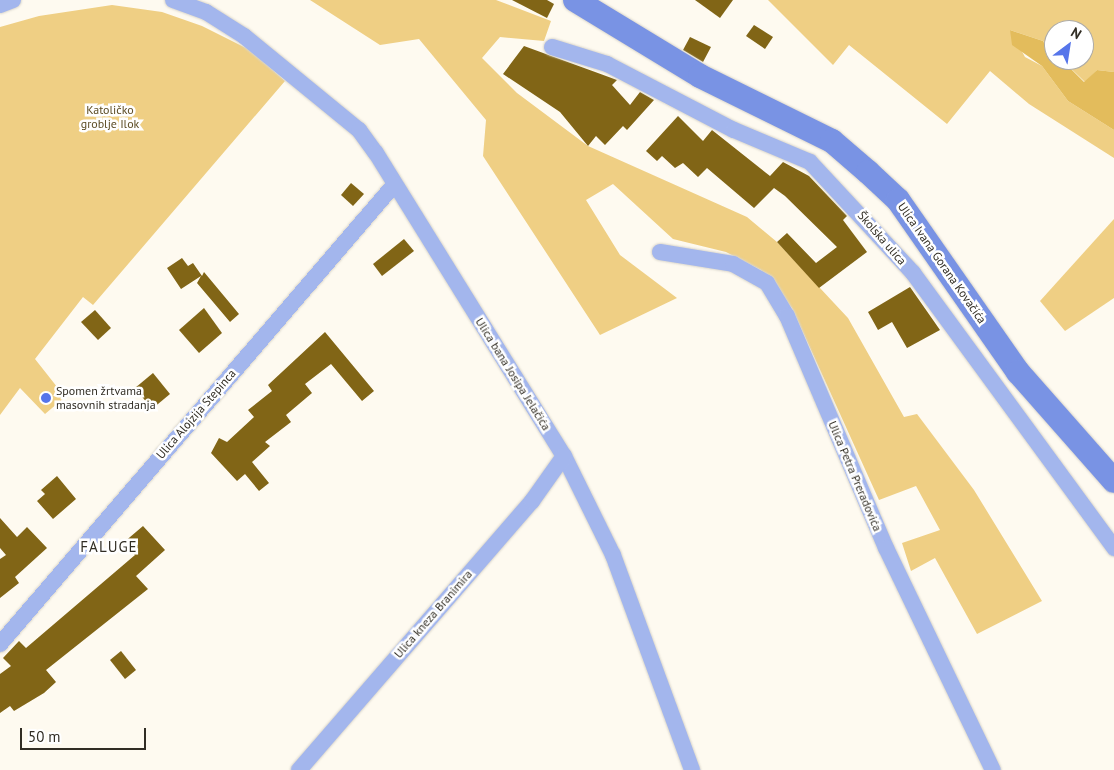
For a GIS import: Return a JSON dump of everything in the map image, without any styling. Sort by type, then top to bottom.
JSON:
[{"type":"main road","name":"Ulica Ivana Gorana Kovačića","points":[[575,0],[700,76],[832,142],[868,172],[898,200],[1018,372],[1114,481]]},
{"type":"street","points":[[0,5],[13,0]]},
{"type":"street","name":"Ulica bana Josipa Jelačića","points":[[173,0],[206,12],[244,36],[359,130],[564,456],[613,555],[692,770]]},
{"type":"street","name":"Školska ulica","points":[[552,47],[607,64],[734,130],[810,162],[913,273],[1114,548]]},
{"type":"street","name":"Ulica Alojzija Stepinca","points":[[0,644],[394,186]]},
{"type":"street","name":"Ulica Petra Preradovića","points":[[660,252],[734,264],[772,292],[787,316],[886,548],[993,770]]},
{"type":"street","name":"Ulica kneza Branimira","points":[[299,770],[532,501],[564,456]]},
{"type":"green space","points":[[310,0],[496,0],[551,21],[544,41],[500,37],[482,58],[517,93],[588,146],[747,217],[777,242],[848,318],[904,417],[917,414],[974,490],[1042,601],[977,634],[935,558],[911,571],[902,543],[940,530],[916,486],[879,500],[792,308],[761,270],[726,252],[673,239],[613,184],[586,200],[620,255],[677,298],[600,335],[483,156],[486,120],[419,39],[380,45]]},
{"type":"green space","points":[[768,0],[1114,0],[1114,72],[1097,70],[1085,82],[1072,70],[1094,70],[1094,20],[1044,20],[1044,42],[1010,30],[1025,57],[1042,66],[1068,101],[1114,130],[1114,158],[1029,104],[990,71],[947,124],[849,45],[833,65]]},
{"type":"green space","name":"Katoličko groblje Ilok","points":[[112,5],[162,12],[202,26],[250,50],[285,81],[93,305],[83,297],[35,359],[65,397],[45,414],[20,388],[0,415],[0,27],[39,16]]},
{"type":"green space","points":[[1114,219],[1114,298],[1065,331],[1040,301]]},
{"type":"shaded area","points":[[1010,30],[1043,41],[1044,69],[1042,66],[1012,45]]},
{"type":"shaded area","points":[[1045,70],[1072,70],[1084,82],[1097,70],[1114,72],[1114,130],[1068,101]]},
{"type":"building","points":[[512,0],[547,0],[554,4],[547,18]]},
{"type":"building","points":[[695,0],[733,0],[720,18]]},
{"type":"building","points":[[754,25],[773,37],[765,49],[746,36]]},
{"type":"building","points":[[690,37],[711,47],[703,62],[683,50]]},
{"type":"building","points":[[524,46],[617,80],[612,85],[630,105],[640,92],[654,100],[627,130],[623,126],[605,145],[596,136],[588,146],[560,112],[503,74]]},
{"type":"building","points":[[678,116],[703,141],[712,130],[770,176],[783,162],[809,176],[847,216],[843,220],[867,252],[819,288],[777,242],[787,233],[816,263],[837,247],[785,196],[774,188],[754,208],[707,168],[698,177],[683,163],[675,168],[662,156],[657,161],[646,151]]},
{"type":"building","points":[[351,183],[364,194],[353,206],[341,195]]},
{"type":"building","points":[[404,239],[414,251],[382,276],[373,264]]},
{"type":"building","points":[[182,258],[188,266],[193,263],[202,276],[204,272],[239,314],[230,322],[197,283],[201,276],[181,289],[167,268]]},
{"type":"building","points":[[910,287],[940,330],[907,348],[892,322],[878,330],[868,312]]},
{"type":"building","points":[[204,308],[222,333],[199,353],[179,330]]},
{"type":"building","points":[[95,310],[111,328],[98,340],[81,322]]},
{"type":"building","points":[[325,332],[374,391],[362,401],[331,364],[305,384],[312,393],[286,415],[291,422],[265,442],[270,446],[252,462],[269,483],[259,491],[245,474],[237,481],[211,453],[219,438],[227,442],[254,417],[248,410],[272,391],[268,385]]},
{"type":"building","points":[[153,373],[170,394],[152,409],[135,388]]},
{"type":"building","points":[[57,476],[76,499],[53,519],[37,501],[45,494],[41,490]]},
{"type":"building","points":[[0,518],[17,537],[27,527],[47,548],[15,577],[19,583],[0,598],[0,559],[6,555],[0,548]]},
{"type":"building","points":[[143,526],[165,550],[136,576],[148,589],[46,670],[56,682],[44,693],[14,711],[10,706],[0,713],[0,674],[11,666],[3,658],[19,641],[26,648],[135,555],[123,543]]},
{"type":"building","points":[[121,651],[136,670],[125,679],[110,660]]},
{"type":"place","name":"Spomen žrtvama masovnih stradanja","points":[[46,398]]},
{"type":"district","name":"FALUGE","points":[[109,547]]}]
